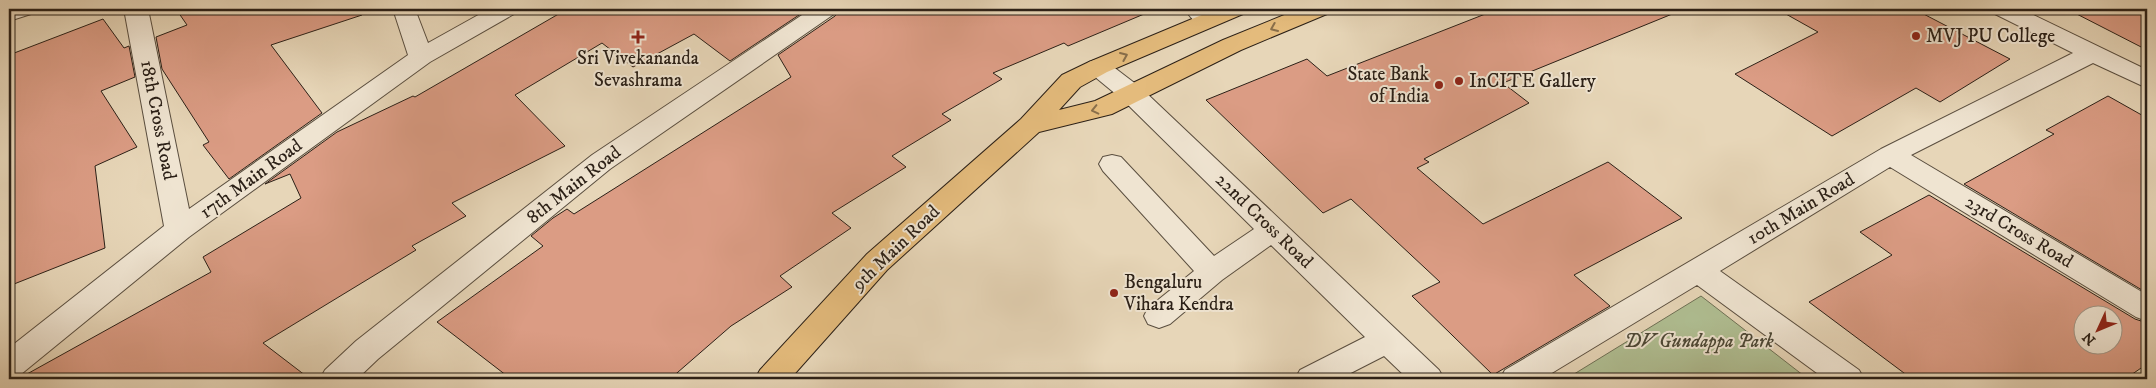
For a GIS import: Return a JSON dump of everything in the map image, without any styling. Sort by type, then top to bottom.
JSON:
[{"type":"main road","name":"9th Main Road","points":[[771,379],[877,262],[1030,125],[1071,82],[1202,14],[1235,9]]},
{"type":"main road","name":"9th Main Road","points":[[1030,125],[1102,108],[1232,45],[1319,9]]},
{"type":"street","points":[[9,14],[23,9]]},
{"type":"street","name":"18th Cross Road","points":[[136,9],[180,230]]},
{"type":"street","points":[[404,9],[421,57]]},
{"type":"street","name":"17th Main Road","points":[[9,366],[180,230],[421,57],[506,9]]},
{"type":"street","name":"8th Main Road","points":[[336,379],[367,350],[601,162],[826,9]]},
{"type":"street","points":[[2003,9],[2147,80]]},
{"type":"street","name":"10th Main Road","points":[[1516,379],[1890,155],[2093,53]]},
{"type":"street","name":"22nd Cross Road","points":[[1098,67],[1132,94],[1428,379]]},
{"type":"street","name":"23rd Cross Road","points":[[1890,155],[2147,309]]},
{"type":"street","points":[[1112,164],[1212,272]]},
{"type":"street","points":[[1159,316],[1212,272],[1273,230]]},
{"type":"street","points":[[1698,270],[1848,379]]},
{"type":"street","points":[[1311,379],[1387,340]]},
{"type":"green space","name":"DV Gundappa Park","points":[[1701,296],[1808,379],[1566,379]]},
{"type":"building","points":[[176,9],[361,9],[362,15],[271,45],[322,113],[229,179],[203,145],[209,142],[162,69],[156,37],[187,25]]},
{"type":"building","points":[[557,9],[808,9],[730,61],[694,34],[633,67],[602,43],[515,95],[565,146],[452,203],[466,216],[412,246],[416,250],[263,343],[310,379],[18,379],[211,272],[203,257],[301,198],[290,174],[265,184],[337,132],[413,96],[415,97],[562,12]]},
{"type":"building","points":[[840,9],[1156,9],[1068,46],[1064,43],[993,73],[1002,79],[942,114],[951,120],[892,156],[906,167],[832,213],[851,228],[780,276],[792,287],[731,326],[670,379],[511,379],[437,322],[543,246],[531,236],[553,218],[567,209],[574,214],[791,77],[778,55],[835,16]]},
{"type":"building","points":[[1498,9],[1682,10],[1503,83],[1529,103],[1424,159],[1429,162],[1417,168],[1483,224],[1608,162],[1682,218],[1574,275],[1610,306],[1493,375],[1412,296],[1440,282],[1351,199],[1323,213],[1206,100],[1307,59],[1327,76]]},
{"type":"building","points":[[1777,9],[1914,9],[2010,59],[1940,102],[1916,88],[1832,136],[1735,74],[1818,32]]},
{"type":"building","points":[[2067,9],[2147,9],[2147,50]]},
{"type":"building","points":[[103,19],[124,48],[129,46],[135,77],[101,91],[137,147],[95,166],[105,248],[9,286],[9,55]]},
{"type":"building","points":[[2108,96],[2147,118],[2147,293],[1964,184],[2054,134],[2046,130]]},
{"type":"building","points":[[1929,195],[2113,306],[2074,306],[2074,356],[2124,356],[2124,312],[2147,323],[2147,364],[2125,379],[1912,379],[1809,302],[1892,255],[1860,232]]},
{"type":"place","name":"MVJ PU College","points":[[1916,36]]},
{"type":"place","name":"Sri Vivekananda Sevashrama","points":[[638,37]]},
{"type":"place","name":"InCITE Gallery","points":[[1459,81]]},
{"type":"place","name":"State Bank of India","points":[[1439,85]]},
{"type":"place","name":"Bengaluru Vihara Kendra","points":[[1114,293]]}]
